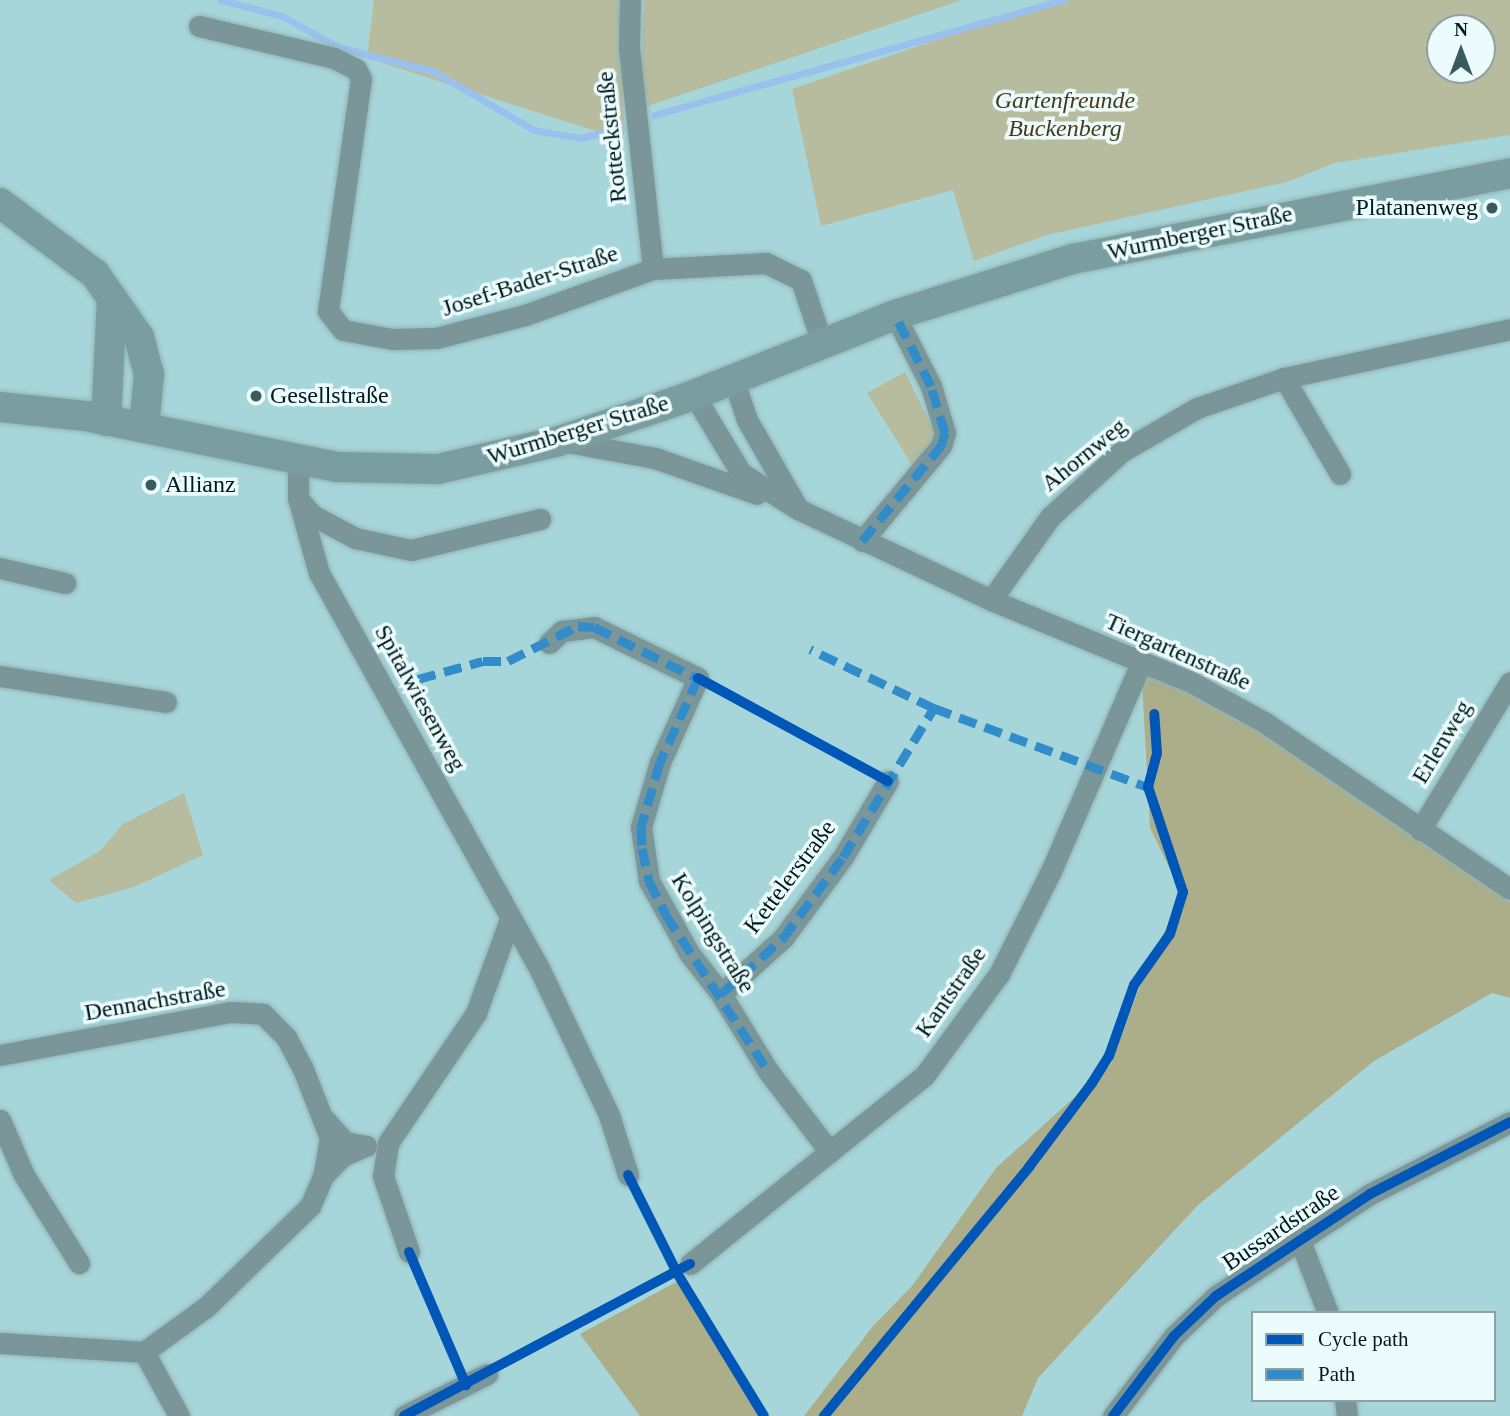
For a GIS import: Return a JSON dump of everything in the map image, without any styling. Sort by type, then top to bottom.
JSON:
[{"type":"main road","name":"Wurmberger Straße","points":[[0,407],[106,421],[298,461],[385,471],[438,469],[559,441],[694,395],[895,315],[1073,259],[1510,173]]},
{"type":"main road","points":[[0,202],[73,253],[95,274],[139,337],[146,362],[144,428]]},
{"type":"main road","points":[[106,421],[112,300]]},
{"type":"street","name":"Rotteckstraße","points":[[629,0],[629,48],[653,269]]},
{"type":"street","name":"Josef-Bader-Straße","points":[[199,26],[334,58],[356,69],[361,79],[328,311],[343,330],[392,340],[471,332],[653,269],[729,262],[782,267],[801,280],[822,343]]},
{"type":"street","points":[[862,541],[941,446],[945,433],[931,386],[895,315]]},
{"type":"street","name":"Ahornweg","points":[[991,600],[1050,517],[1121,452],[1197,408],[1284,378],[1510,329]]},
{"type":"street","points":[[733,378],[747,420],[798,509]]},
{"type":"street","points":[[1284,378],[1340,474]]},
{"type":"street","name":"Tiergartenstraße","points":[[694,395],[741,473],[798,509],[991,600],[1191,682],[1264,722],[1510,889]]},
{"type":"street","name":"Tiergartenstraße","points":[[559,441],[656,458],[798,509]]},
{"type":"street","name":"Spitalwiesenweg","points":[[298,461],[298,498],[319,573],[538,966],[610,1115],[628,1175]]},
{"type":"street","points":[[298,498],[312,515],[355,538],[411,550],[540,519]]},
{"type":"street","points":[[0,568],[65,583]]},
{"type":"street","name":"Kolpingstraße","points":[[549,643],[562,631],[594,627],[698,678],[660,762],[641,827],[649,881],[666,915],[721,995],[768,1071],[830,1152]]},
{"type":"street","name":"Kantstraße","points":[[690,1264],[923,1076],[999,974],[1051,871],[1141,663]]},
{"type":"street","points":[[0,676],[166,702]]},
{"type":"street","name":"Erlenweg","points":[[1420,830],[1510,682]]},
{"type":"street","name":"Kettelerstraße","points":[[721,995],[783,939],[843,857],[888,781]]},
{"type":"street","points":[[409,1252],[383,1176],[388,1143],[476,1013],[510,919]]},
{"type":"street","name":"Dennachstraße","points":[[0,1055],[230,1012],[263,1014],[286,1037],[330,1138],[323,1176],[310,1206],[237,1278],[144,1352]]},
{"type":"street","points":[[323,1119],[345,1142],[366,1146]]},
{"type":"street","points":[[0,1120],[24,1175],[79,1263]]},
{"type":"street","name":"Bussardstraße","points":[[1113,1416],[1174,1336],[1216,1296],[1299,1238],[1370,1194],[1510,1122]]},
{"type":"street","points":[[323,1176],[342,1156],[395,1131]]},
{"type":"street","points":[[1299,1238],[1327,1311]]},
{"type":"street","points":[[0,1343],[144,1352],[178,1416]]},
{"type":"street","points":[[404,1416],[487,1374]]},
{"type":"green space","points":[[374,0],[621,0],[624,140],[367,58]]},
{"type":"green space","points":[[644,0],[962,0],[639,109]]},
{"type":"green space","name":"Gartenfreunde Buckenberg","points":[[1053,0],[1510,0],[1510,135],[1335,163],[1287,182],[1047,235],[974,261],[953,190],[821,226],[792,89]]},
{"type":"green space","points":[[905,372],[936,435],[936,441],[912,465],[867,393]]},
{"type":"green space","points":[[1141,664],[1263,728],[1510,902],[1510,998],[1492,993],[1374,1061],[1198,1205],[1038,1378],[1022,1416],[804,1416],[873,1326],[912,1286],[996,1168],[1111,1064],[1142,980],[1182,894],[1150,828]]},
{"type":"green space","points":[[184,793],[203,855],[134,887],[76,903],[49,880],[100,851],[123,824]]},
{"type":"green space","points":[[678,1281],[768,1416],[640,1416],[580,1334]]},
{"type":"waterway","points":[[221,0],[282,16],[338,47],[433,71],[534,130],[581,138],[622,128]]},
{"type":"waterway","points":[[654,115],[1064,0]]},
{"type":"marked path","points":[[862,541],[941,446],[945,433],[931,386],[895,315]]},
{"type":"marked path","points":[[418,679],[483,661],[508,661],[578,626],[594,627],[703,681]]},
{"type":"marked path","points":[[721,994],[783,938],[843,857],[934,708],[810,649]]},
{"type":"marked path","points":[[698,678],[660,762],[641,827],[642,848],[649,881],[666,915],[768,1071]]},
{"type":"marked path","points":[[934,708],[1148,787]]},
{"type":"cycle path","points":[[698,678],[888,781]]},
{"type":"cycle path","points":[[824,1416],[1029,1167],[1092,1083],[1109,1056],[1134,985],[1170,934],[1183,892],[1148,787],[1157,753],[1154,714]]},
{"type":"cycle path","points":[[1113,1416],[1174,1336],[1216,1296],[1370,1194],[1510,1122]]},
{"type":"cycle path","points":[[628,1175],[677,1273],[764,1416]]},
{"type":"cycle path","points":[[409,1252],[466,1385]]},
{"type":"cycle path","points":[[404,1416],[690,1264]]},
{"type":"place","name":"Platanenweg","points":[[1492,208]]},
{"type":"place","name":"Gesellstraße","points":[[256,396]]},
{"type":"place","name":"Allianz","points":[[151,485]]}]
